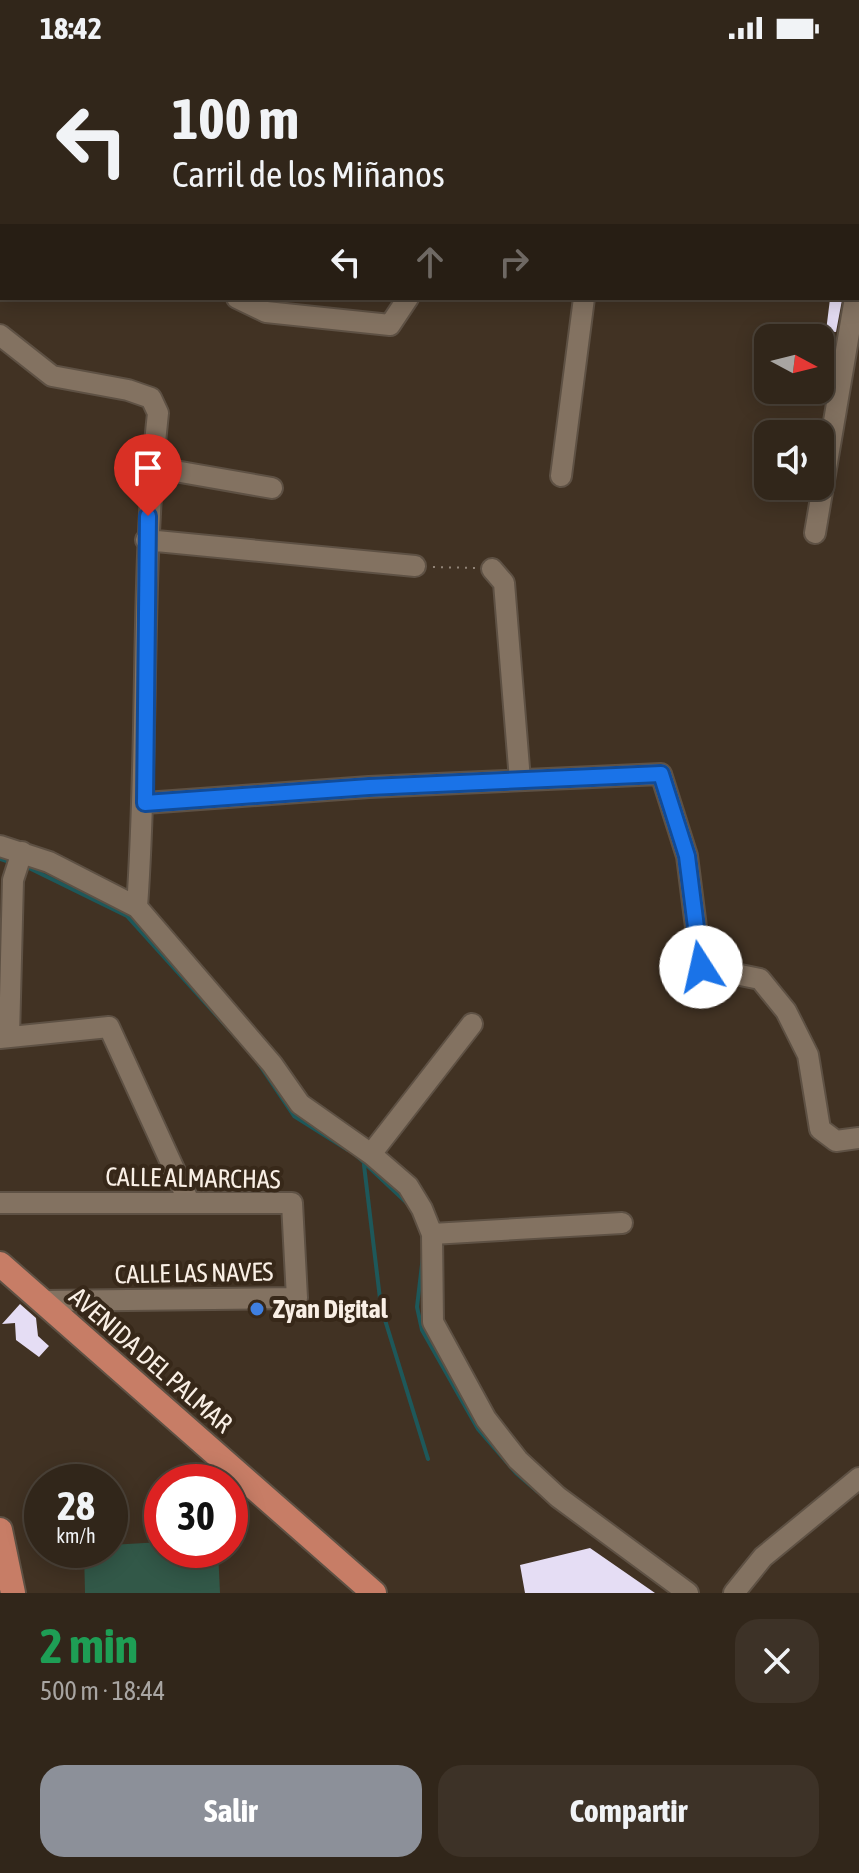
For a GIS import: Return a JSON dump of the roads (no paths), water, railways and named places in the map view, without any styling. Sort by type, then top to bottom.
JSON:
[{"type":"main road","name":"AVENIDA DEL PALMAR","points":[[0,1264],[11,1284],[43,1301],[374,1593]]},
{"type":"main road","points":[[0,1530],[13,1593]]},
{"type":"street","points":[[241,300],[266,312],[390,325],[407,300]]},
{"type":"street","points":[[561,476],[584,300]]},
{"type":"street","points":[[815,533],[855,300]]},
{"type":"street","points":[[0,335],[52,376],[128,390],[151,398],[158,413],[146,540],[145,803],[137,907]]},
{"type":"street","points":[[152,467],[272,488]]},
{"type":"street","points":[[146,540],[415,566]]},
{"type":"street","points":[[492,569],[504,583],[520,780]]},
{"type":"street","points":[[145,803],[661,774],[687,856],[701,967],[760,979],[786,1011],[808,1055],[820,1129],[836,1141],[859,1138]]},
{"type":"street","points":[[0,846],[49,862],[137,907],[272,1064],[300,1104],[371,1154],[408,1186],[432,1234],[433,1322],[495,1432],[530,1472],[577,1514],[688,1593]]},
{"type":"street","points":[[22,852],[13,880],[5,1038],[109,1027],[189,1202]]},
{"type":"street","points":[[371,1154],[472,1024]]},
{"type":"street","name":"CALLE ALMARCHAS","points":[[0,1203],[292,1203],[297,1298]]},
{"type":"street","points":[[432,1234],[622,1223]]},
{"type":"street","name":"CALLE LAS NAVES","points":[[43,1301],[297,1298]]},
{"type":"street","points":[[734,1593],[763,1557],[859,1478]]},
{"type":"waterway","points":[[0,859],[13,863]]},
{"type":"waterway","points":[[25,866],[127,916],[246,1048]]},
{"type":"waterway","points":[[259,1064],[294,1116],[348,1150]]},
{"type":"waterway","points":[[356,1155],[407,1203]]},
{"type":"waterway","points":[[364,1165],[381,1307],[428,1459]]},
{"type":"waterway","points":[[423,1256],[417,1307],[422,1330],[478,1429],[516,1473],[538,1492]]},
{"type":"place","name":"Zyan Digital","points":[[257,1309]]}]
